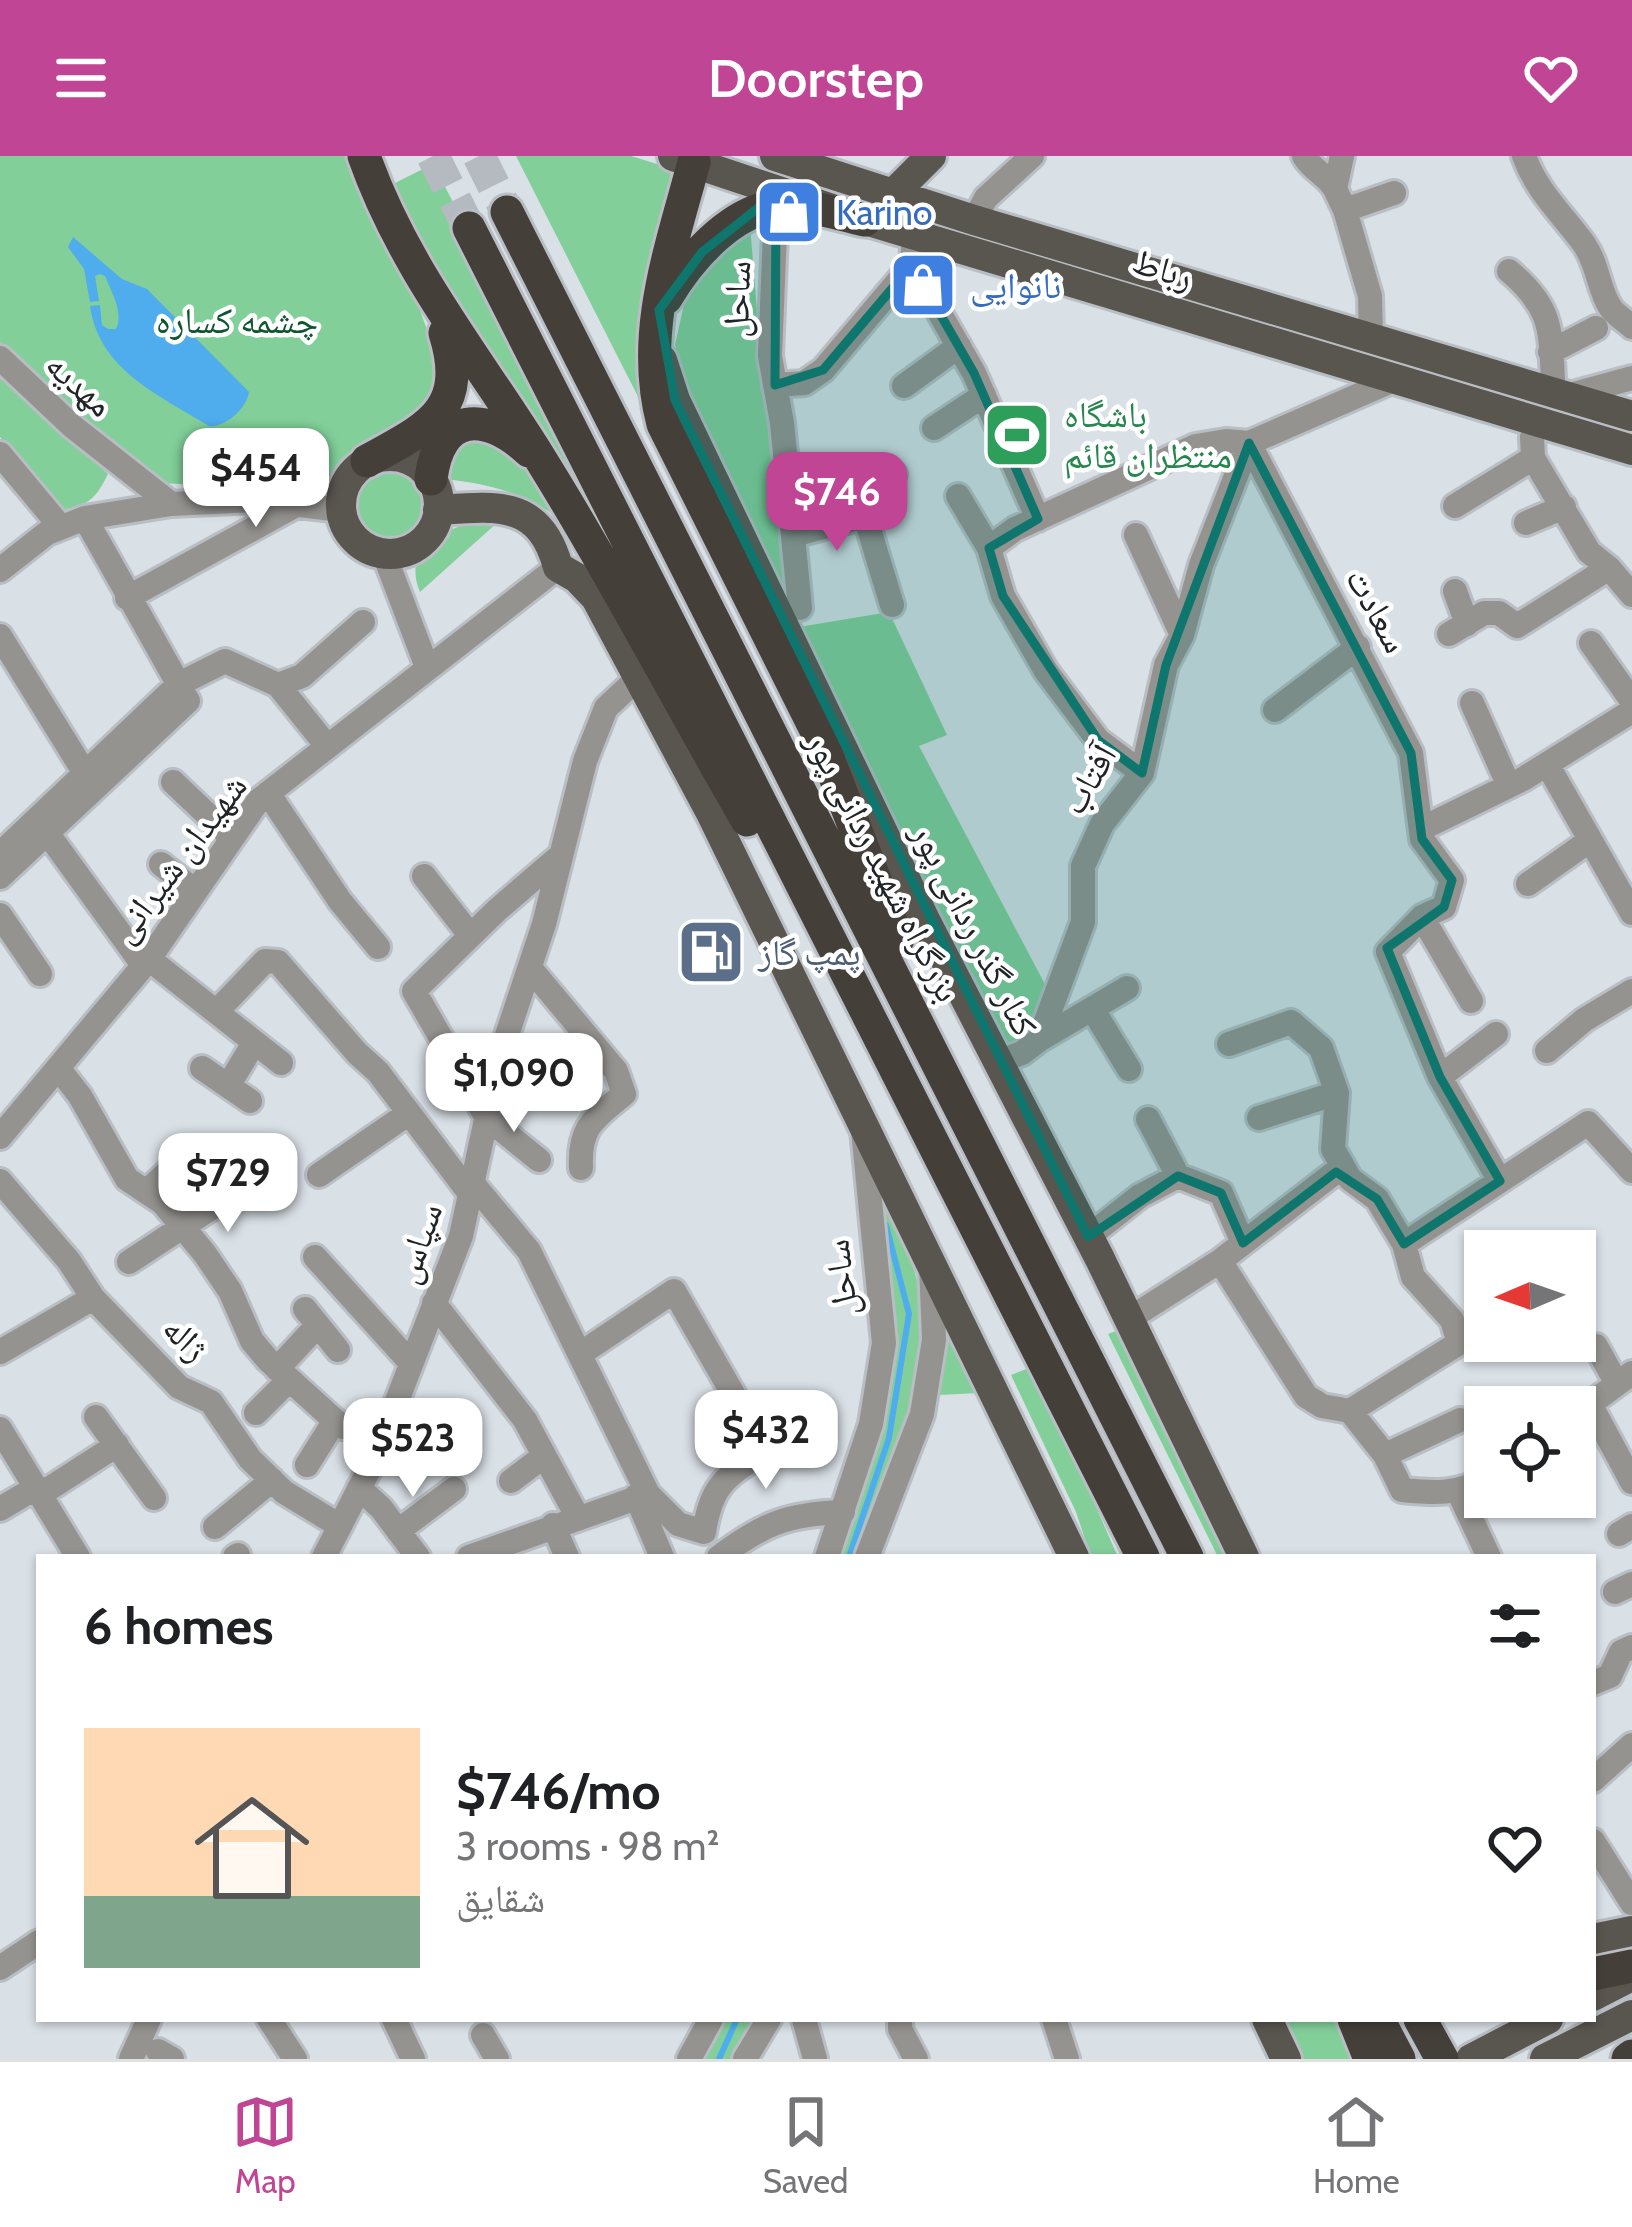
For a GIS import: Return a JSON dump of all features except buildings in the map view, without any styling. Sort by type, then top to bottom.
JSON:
[{"type":"highway","points":[[364,156],[381,206],[438,308],[544,466],[927,1126]]},
{"type":"highway","points":[[688,158],[651,345],[653,386],[663,424],[820,738],[966,1114]]},
{"type":"highway","points":[[657,319],[676,282],[730,226],[758,208],[791,205],[866,220]]},
{"type":"highway","name":"بزرگراه شهید ردانی پور","points":[[507,212],[1183,1548]]},
{"type":"highway","points":[[469,228],[1141,1554]]},
{"type":"highway","points":[[367,461],[419,432],[443,410],[454,387],[454,362],[438,308]]},
{"type":"highway","points":[[435,494],[438,443],[459,426],[481,425],[503,432],[544,466]]},
{"type":"highway","points":[[1596,1973],[1632,1966]]},
{"type":"highway","points":[[1355,2022],[1370,2059]]},
{"type":"highway","points":[[1380,2022],[1399,2059]]},
{"type":"highway","points":[[1422,2022],[1442,2059]]},
{"type":"main road","points":[[895,193],[931,156]]},
{"type":"main road","name":"رباط","points":[[688,158],[866,220],[913,250],[1396,379],[1632,450]]},
{"type":"main road","name":"رباط","points":[[792,158],[974,220],[1632,416]]},
{"type":"main road","name":"کنار گذر ردانی پور","points":[[657,319],[675,400],[926,922],[1088,1237],[1243,1554]]},
{"type":"main road","points":[[395,456],[422,467],[435,494],[429,534],[397,554],[360,544],[340,510],[346,482],[367,461],[395,456]]},
{"type":"main road","points":[[435,494],[510,508],[536,522],[553,546],[558,567],[596,598],[640,676],[1073,1554]]},
{"type":"main road","points":[[1596,1938],[1632,1931]]},
{"type":"main road","points":[[1596,1994],[1632,1976]]},
{"type":"main road","points":[[1545,2059],[1632,2015]]},
{"type":"main road","points":[[1269,2022],[1286,2059]]},
{"type":"main road","points":[[1476,2056],[1542,2022]]},
{"type":"street","points":[[974,220],[986,198],[1032,156]]},
{"type":"street","points":[[1304,156],[1312,171],[1331,181],[1340,200],[1370,296],[1371,338]]},
{"type":"street","points":[[1340,200],[1342,156]]},
{"type":"street","points":[[1524,156],[1531,177],[1592,258],[1610,308],[1632,327]]},
{"type":"street","points":[[1340,200],[1394,193]]},
{"type":"street","name":"ساحل","points":[[776,206],[770,356],[800,608]]},
{"type":"street","points":[[775,385],[804,383],[824,370],[913,250],[1038,519]]},
{"type":"street","points":[[1509,271],[1537,295],[1548,324],[1560,394],[1632,378]]},
{"type":"street","points":[[1550,352],[1596,328]]},
{"type":"street","points":[[904,386],[958,346]]},
{"type":"street","name":"مهدیه","points":[[0,358],[72,426],[171,504]]},
{"type":"street","points":[[988,548],[1038,519],[1196,446],[1249,442],[1396,379]]},
{"type":"street","points":[[934,428],[984,395]]},
{"type":"street","points":[[1538,422],[1532,437],[1533,458],[1589,552],[1632,595]]},
{"type":"street","name":"آفتاب","points":[[1039,1040],[1083,922],[1083,866],[1102,824],[1142,772],[1166,665],[1249,442]]},
{"type":"street","name":"سعادت","points":[[1249,442],[1411,754],[1422,838],[1452,880],[1444,908],[1422,917],[1388,952],[1440,1077]]},
{"type":"street","points":[[0,454],[73,522],[127,598],[184,693]]},
{"type":"street","points":[[1455,506],[1533,458]]},
{"type":"street","points":[[892,605],[865,516],[894,474]]},
{"type":"street","points":[[958,496],[988,548],[1004,596],[1046,671],[1098,740],[1142,772]]},
{"type":"street","points":[[0,570],[73,522],[171,504],[258,500],[340,510]]},
{"type":"street","points":[[127,598],[301,503]]},
{"type":"street","points":[[1526,523],[1564,507]]},
{"type":"street","points":[[794,535],[865,516]]},
{"type":"street","points":[[1136,535],[1181,635]]},
{"type":"street","points":[[384,554],[427,667]]},
{"type":"street","name":"شهیدان شیرانی","points":[[0,1137],[146,962],[268,794],[558,567]]},
{"type":"street","points":[[1455,591],[1458,629],[1484,613],[1499,613],[1517,626],[1610,568]]},
{"type":"street","points":[[278,686],[302,676],[363,622]]},
{"type":"street","points":[[0,636],[86,775]]},
{"type":"street","points":[[1591,643],[1632,701]]},
{"type":"street","points":[[1275,710],[1358,647]]},
{"type":"street","points":[[2,847],[225,661],[278,686],[327,746]]},
{"type":"street","name":"سپاس","points":[[326,1554],[390,1418],[461,1236],[499,1059],[530,968],[585,761],[606,708],[640,676]]},
{"type":"street","points":[[0,877],[184,693]]},
{"type":"street","points":[[1472,703],[1509,786]]},
{"type":"street","points":[[1421,829],[1509,786],[1632,711]]},
{"type":"street","points":[[1547,764],[1632,913]]},
{"type":"street","points":[[173,782],[232,838]]},
{"type":"street","points":[[268,794],[340,901],[379,947]]},
{"type":"street","points":[[48,834],[146,962],[217,1011],[280,1063]]},
{"type":"street","points":[[1528,884],[1589,841]]},
{"type":"street","points":[[538,1160],[487,1118],[414,991],[561,855]]},
{"type":"street","points":[[161,864],[195,891]]},
{"type":"street","points":[[424,876],[470,935]]},
{"type":"street","points":[[0,915],[40,974]]},
{"type":"street","points":[[1422,917],[1471,1001]]},
{"type":"street","points":[[217,1011],[266,961],[278,962],[529,1251],[642,1495],[661,1554]]},
{"type":"street","points":[[530,968],[616,1071],[624,1094],[592,1121],[580,1139],[581,1168]]},
{"type":"street","points":[[998,1062],[1022,1053],[1127,988]]},
{"type":"street","points":[[1546,1051],[1584,1020],[1632,991]]},
{"type":"street","points":[[1093,1010],[1129,1069]]},
{"type":"street","points":[[1229,1044],[1291,1022],[1321,1048],[1337,1093],[1333,1149],[1350,1179],[1377,1199],[1404,1244],[1413,1277],[1452,1320],[1459,1343],[1350,1412]]},
{"type":"street","points":[[1496,1034],[1440,1077],[1500,1181]]},
{"type":"street","points":[[228,1086],[254,1043]]},
{"type":"street","points":[[202,1068],[250,1101]]},
{"type":"street","points":[[59,1069],[128,1179],[148,1191],[182,1225],[230,1291],[252,1341],[283,1374],[342,1427],[390,1418]]},
{"type":"street","points":[[1259,1118],[1337,1093]]},
{"type":"street","points":[[319,1175],[410,1113]]},
{"type":"street","points":[[1148,1119],[1178,1176],[1221,1193],[1243,1243]]},
{"type":"street","points":[[1404,1244],[1588,1123],[1632,1171]]},
{"type":"street","name":"ساحل","points":[[828,1554],[872,1424],[884,1343],[862,1127]]},
{"type":"street","points":[[148,1191],[179,1162]]},
{"type":"street","points":[[1129,1319],[1220,1261],[1342,1167]]},
{"type":"street","points":[[130,1262],[266,1172]]},
{"type":"street","points":[[1088,1237],[1140,1196],[1178,1176]]},
{"type":"street","name":"ژاله","points":[[0,1180],[69,1261],[93,1298],[179,1387],[211,1402],[250,1459],[284,1492],[340,1526]]},
{"type":"street","points":[[315,1258],[410,1363]]},
{"type":"street","points":[[1220,1261],[1306,1396],[1322,1406],[1350,1412],[1385,1455],[1402,1490],[1443,1495],[1464,1488]]},
{"type":"street","points":[[868,1554],[922,1414],[934,1340],[931,1265]]},
{"type":"street","points":[[580,1354],[674,1291],[760,1441],[759,1455],[723,1478],[708,1504],[704,1532],[678,1524],[642,1495]]},
{"type":"street","points":[[0,1352],[93,1298]]},
{"type":"street","points":[[434,1303],[525,1420],[544,1456],[565,1521],[567,1554]]},
{"type":"street","points":[[256,1413],[283,1374],[310,1318],[338,1350]]},
{"type":"street","points":[[1596,1346],[1624,1378],[1596,1399]]},
{"type":"street","points":[[97,1417],[154,1498]]},
{"type":"street","points":[[1385,1455],[1460,1420]]},
{"type":"street","points":[[307,1465],[334,1422]]},
{"type":"street","points":[[0,1429],[76,1554]]},
{"type":"street","points":[[1596,1429],[1632,1482]]},
{"type":"street","points":[[0,1509],[117,1445]]},
{"type":"street","points":[[511,1481],[544,1456]]},
{"type":"street","points":[[215,1527],[272,1480]]},
{"type":"street","points":[[359,1489],[416,1554]]},
{"type":"street","points":[[398,1531],[454,1489]]},
{"type":"street","points":[[1458,1491],[1488,1554]]},
{"type":"street","points":[[477,1554],[642,1495]]},
{"type":"street","points":[[723,1554],[776,1521],[804,1514],[843,1513]]},
{"type":"street","points":[[1596,1682],[1610,1676],[1621,1652],[1632,1647]]},
{"type":"street","points":[[1596,1777],[1632,1745]]},
{"type":"street","points":[[1596,1846],[1632,1903]]},
{"type":"street","points":[[0,1968],[36,1944]]},
{"type":"street","points":[[130,2059],[148,2022]]},
{"type":"street","points":[[271,2022],[295,2059]]},
{"type":"street","points":[[395,2022],[413,2059]]},
{"type":"street","points":[[689,2059],[709,2022]]},
{"type":"street","points":[[745,2059],[767,2022]]},
{"type":"street","points":[[806,2022],[815,2059]]},
{"type":"street","points":[[900,2022],[916,2059]]},
{"type":"street","points":[[1055,2022],[1067,2059]]},
{"type":"street","points":[[483,2036],[496,2059]]},
{"type":"highlighted area","points":[[776,207],[775,385],[823,370],[912,265],[974,373],[1038,519],[989,548],[1003,596],[1098,740],[1142,773],[1166,665],[1249,443],[1411,753],[1422,839],[1452,880],[1444,907],[1387,948],[1440,1077],[1500,1181],[1404,1244],[1377,1199],[1336,1172],[1243,1243],[1221,1193],[1178,1176],[1088,1237],[675,400],[659,310],[702,252],[758,208]]},
{"type":"green space","name":"چشمه کساره","points":[[0,156],[345,156],[418,305],[440,365],[425,408],[311,491],[161,483],[0,342]]},
{"type":"green space","points":[[516,156],[631,156],[680,171],[663,446]]},
{"type":"green space","points":[[433,164],[745,790],[607,537],[517,405],[387,187]]},
{"type":"green space","points":[[750,225],[761,359],[791,588],[789,621],[686,396],[675,345],[687,290],[712,251]]},
{"type":"green space","points":[[0,374],[108,474],[90,500],[59,510],[0,437]]},
{"type":"green space","points":[[481,435],[526,462],[564,522],[507,492],[444,479],[444,442]]},
{"type":"green space","points":[[388,467],[415,478],[426,505],[415,532],[388,543],[361,532],[350,505],[361,478]]},
{"type":"green space","points":[[508,513],[420,592],[418,558],[427,546],[474,521]]},
{"type":"green space","points":[[889,612],[947,735],[919,746],[1047,988],[1031,1036],[1014,1049],[1001,1044],[793,628]]},
{"type":"green space","points":[[883,1193],[907,1247],[920,1294],[923,1377],[900,1459],[863,1554],[834,1554],[876,1429],[872,1209]]},
{"type":"green space","points":[[939,1295],[980,1393],[939,1395]]},
{"type":"green space","points":[[1121,1329],[1232,1554],[1217,1554],[1108,1334]]},
{"type":"green space","points":[[1034,1366],[1117,1554],[1090,1554],[1076,1512],[1011,1375]]},
{"type":"green space","points":[[722,2022],[757,2022],[736,2059],[703,2059]]},
{"type":"green space","points":[[1281,2022],[1339,2022],[1357,2059],[1298,2059]]},
{"type":"water","points":[[73,237],[122,279],[147,289],[249,392],[234,416],[209,426],[118,364],[105,347],[90,306],[100,305],[102,325],[116,329],[116,302],[100,274],[95,276],[99,301],[90,302],[84,269],[68,247]]},
{"type":"waterway","points":[[850,1554],[889,1438],[909,1314],[886,1225]]},
{"type":"waterway","points":[[719,2059],[736,2022]]},
{"type":"tunnel","points":[[433,156],[469,228]]},
{"type":"tunnel","points":[[479,156],[507,212]]},
{"type":"place","name":"Karino","points":[[789,212]]},
{"type":"place","name":"نانوایی","points":[[923,285]]},
{"type":"place","name":"باشگاه منتظران قائم","points":[[1017,435]]},
{"type":"place","name":"پمپ گاز","points":[[711,952]]}]
